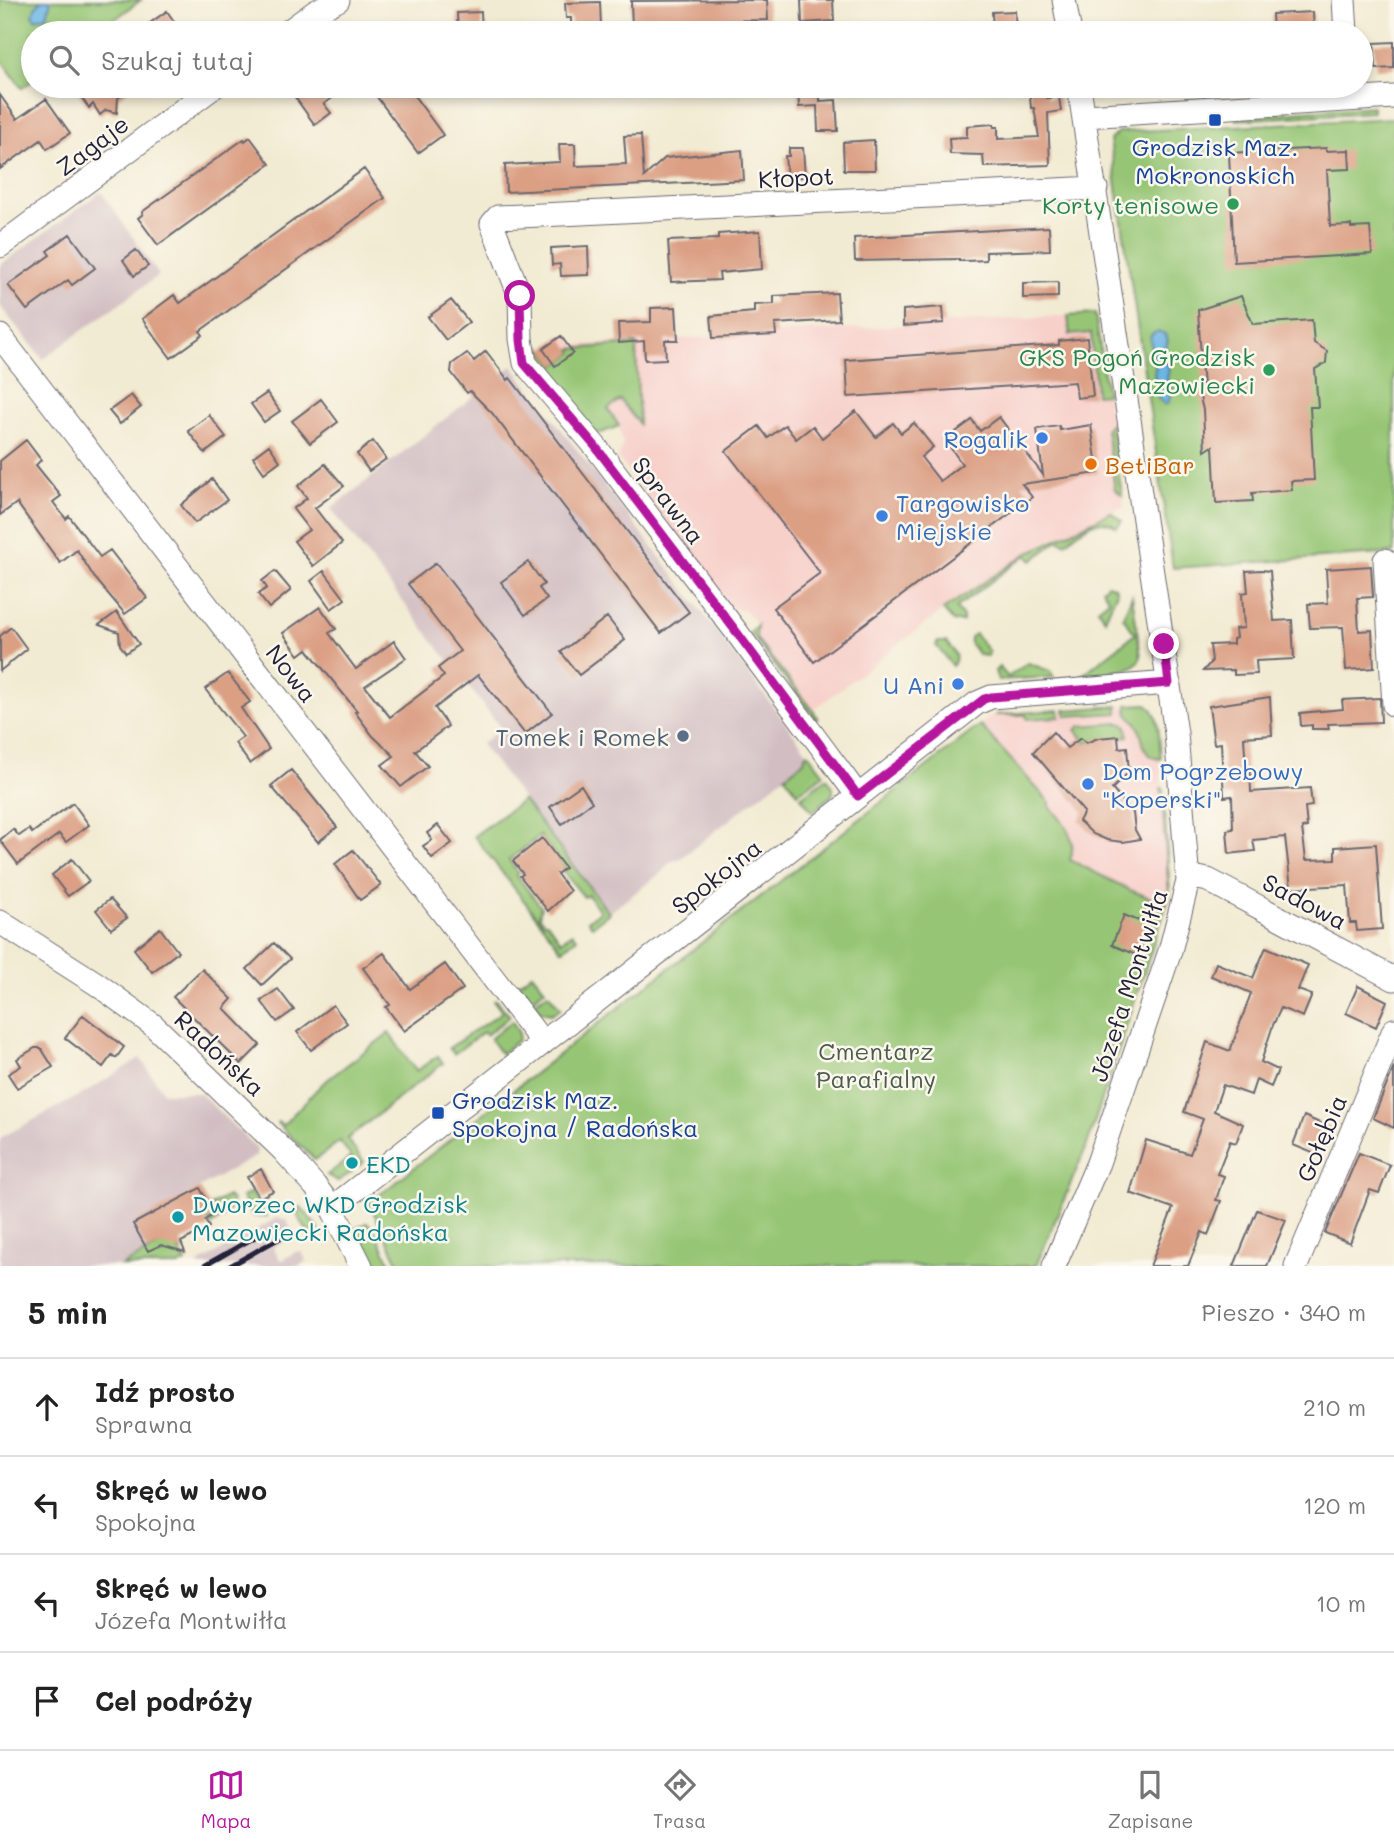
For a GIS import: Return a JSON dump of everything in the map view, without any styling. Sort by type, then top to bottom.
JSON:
[{"type":"street","points":[[303,21],[338,0]]},
{"type":"street","points":[[1064,0],[1068,21]]},
{"type":"street","points":[[1344,0],[1345,21]]},
{"type":"street","points":[[1373,95],[1394,97]]},
{"type":"street","name":"Zagaje","points":[[0,246],[199,98]]},
{"type":"street","name":"Józefa Montwiłła","points":[[1054,1266],[1098,1163],[1170,951],[1188,881],[1181,771],[1081,98]]},
{"type":"street","points":[[1085,116],[1284,98]]},
{"type":"street","name":"Kłopot","points":[[498,217],[1096,188]]},
{"type":"street","name":"Sprawna","points":[[498,217],[492,224],[520,296],[524,363],[595,446],[858,796]]},
{"type":"street","name":"Nowa","points":[[0,336],[543,1043]]},
{"type":"street","points":[[1385,560],[1394,705]]},
{"type":"street","name":"Spokojna","points":[[332,1208],[984,699],[1169,683]]},
{"type":"street","name":"Sadowa","points":[[1188,881],[1198,878],[1208,880],[1394,979]]},
{"type":"street","name":"Radońska","points":[[0,922],[97,984],[153,1025],[298,1166],[332,1208],[361,1266]]},
{"type":"street","name":"Gołębia","points":[[1296,1266],[1394,1030]]},
{"type":"shaded area","points":[[101,192],[159,275],[43,359],[0,306],[0,265]]},
{"type":"shaded area","name":"Targowisko Miejskie","points":[[1095,314],[1124,506],[1046,542],[1003,568],[943,610],[812,711],[756,638],[757,625],[747,612],[733,608],[618,458],[623,443],[619,426],[594,426],[539,354],[567,333],[576,345]]},
{"type":"shaded area","points":[[512,366],[808,753],[804,761],[681,858],[670,862],[662,872],[609,913],[481,744],[501,728],[331,509]]},
{"type":"shaded area","points":[[1129,706],[1160,755],[1170,894],[1166,904],[1130,890],[1068,859],[975,729],[991,716]]},
{"type":"shaded area","points":[[140,1058],[164,1093],[200,1093],[257,1149],[256,1156],[134,1224],[148,1251],[122,1266],[0,1266],[0,1138],[88,1091]]},
{"type":"shaded area","points":[[276,1218],[286,1219],[293,1232],[289,1240],[273,1247],[281,1261],[295,1252],[302,1252],[306,1261],[298,1266],[195,1266]]},
{"type":"green space","points":[[0,0],[141,0],[112,21],[21,21],[21,87],[0,58]]},
{"type":"green space","points":[[1373,106],[1373,112],[1236,120],[1236,116]]},
{"type":"green space","name":"GKS Pogoń Grodzisk Mazowiecki","points":[[1394,118],[1394,553],[1173,568],[1110,140],[1118,132]]},
{"type":"green space","points":[[1095,314],[1107,394],[1096,395],[1091,333],[1070,335],[1068,316]]},
{"type":"green space","points":[[636,344],[639,424],[620,400],[608,409],[619,426],[601,433],[594,433],[532,354],[541,347],[555,366],[573,353],[571,349]]},
{"type":"green space","points":[[1111,422],[1122,495],[1115,490],[1106,429]]},
{"type":"green space","points":[[1111,512],[1122,521],[1117,527],[1102,522],[1089,525],[1065,543],[1058,540],[1032,561],[1026,555],[956,608],[963,617],[963,622],[954,622],[943,610],[1026,554]]},
{"type":"green space","points":[[1108,584],[1115,587],[1117,592],[1105,619],[1098,609],[1109,600],[1102,589]]},
{"type":"green space","points":[[1132,596],[1141,657],[1137,663],[1124,670],[1082,675],[1135,634],[1123,617]]},
{"type":"green space","points":[[757,625],[756,638],[813,710],[818,718],[816,720],[750,633]]},
{"type":"green space","points":[[975,634],[989,652],[988,656],[979,655],[970,643],[970,637]]},
{"type":"green space","points":[[938,642],[946,642],[953,651],[955,660],[952,666],[936,645]]},
{"type":"green space","points":[[1028,663],[1050,671],[1054,677],[998,680],[995,671],[999,667],[1008,677]]},
{"type":"green space","points":[[1147,704],[1152,708],[1157,721],[1161,759],[1148,754],[1138,727],[1128,715],[1127,705]]},
{"type":"green space","points":[[1118,706],[1118,713],[1066,716],[1065,710]]},
{"type":"green space","points":[[1059,710],[1060,717],[1027,719],[1026,715],[994,715]]},
{"type":"green space","points":[[1120,723],[1127,726],[1128,736],[1086,742],[1076,730],[1080,726]]},
{"type":"green space","name":"Cmentarz Parafialny","points":[[980,725],[1050,803],[1050,807],[1065,825],[1072,845],[1070,860],[1130,890],[1166,904],[1169,893],[1163,788],[1170,894],[1087,1145],[1036,1266],[400,1266],[369,1203]]},
{"type":"green space","points":[[808,753],[824,774],[798,793],[785,776],[804,761]]},
{"type":"green space","points":[[827,778],[833,787],[833,794],[813,812],[801,797]]},
{"type":"green space","points":[[523,800],[609,913],[592,926],[588,921],[600,911],[588,895],[584,897],[562,870],[565,868],[540,836],[509,860],[518,873],[516,875],[541,907],[539,916],[544,922],[547,922],[561,941],[572,933],[577,938],[562,950],[474,836]]},
{"type":"green space","points":[[532,973],[545,989],[531,1000],[524,993],[521,996],[514,987]]},
{"type":"green space","points":[[548,993],[561,1009],[551,1014],[541,1012],[534,1004]]},
{"type":"green space","points":[[494,1001],[510,1016],[486,1035],[483,1032],[454,1054],[449,1048],[502,1012]]},
{"type":"green space","points":[[512,1021],[519,1033],[518,1040],[501,1054],[490,1039]]},
{"type":"green space","points":[[389,1033],[416,1071],[438,1056],[443,1063],[347,1139],[364,1162],[359,1166],[352,1159],[346,1164],[352,1172],[338,1181],[327,1175],[351,1157],[340,1141],[315,1160],[277,1123],[283,1125],[322,1084]]},
{"type":"green space","points":[[252,1192],[266,1217],[253,1216],[242,1197]]},
{"type":"green space","points":[[228,1196],[232,1201],[230,1209],[211,1225],[208,1221],[217,1215],[212,1205]]},
{"type":"green space","points":[[298,1207],[301,1207],[319,1229],[319,1234],[315,1237],[310,1236],[297,1214]]},
{"type":"green space","points":[[367,1223],[373,1227],[392,1266],[370,1266],[353,1230]]},
{"type":"green space","points":[[167,1241],[178,1249],[186,1262],[179,1266],[122,1266]]},
{"type":"water","points":[[42,0],[51,0],[47,16],[35,19],[35,7]]},
{"type":"water","points":[[1158,331],[1165,334],[1168,340],[1164,355],[1171,388],[1169,402],[1165,405],[1158,398],[1155,386],[1156,363],[1150,340],[1151,335]]},
{"type":"building","points":[[767,0],[768,20],[632,21],[631,1]]},
{"type":"building","points":[[801,0],[833,0],[834,21],[802,21]]},
{"type":"building","points":[[600,2],[601,21],[571,21],[571,18],[566,18],[565,3]]},
{"type":"building","points":[[167,11],[174,21],[153,21]]},
{"type":"building","points":[[1015,11],[1015,21],[992,21],[992,12]]},
{"type":"building","points":[[481,12],[481,21],[457,21],[457,13]]},
{"type":"building","points":[[1313,12],[1313,21],[1272,21],[1272,14]]},
{"type":"building","points":[[1394,42],[1394,68],[1376,69],[1374,43]]},
{"type":"building","points":[[0,95],[17,119],[46,99],[70,133],[47,149],[41,140],[0,169]]},
{"type":"building","points":[[82,98],[118,98],[117,113],[106,110],[100,115],[93,104],[89,108]]},
{"type":"building","points":[[296,98],[332,98],[324,104],[331,113],[315,125]]},
{"type":"building","points":[[378,98],[416,98],[443,135],[418,153]]},
{"type":"building","points":[[799,98],[836,100],[838,131],[818,131],[817,106],[799,107]]},
{"type":"building","points":[[1030,98],[1059,98],[1061,111],[1048,113],[1050,165],[984,167],[983,155],[950,154],[949,138],[967,137],[967,126],[994,124],[994,127],[998,127],[998,139],[1039,137],[1034,108],[1031,108]]},
{"type":"building","points":[[641,135],[644,177],[665,158],[742,150],[744,180],[506,192],[505,165],[560,162],[559,144],[575,144],[576,166],[626,164],[624,136]]},
{"type":"building","points":[[250,137],[270,164],[158,245],[138,218],[142,212]]},
{"type":"building","points":[[874,140],[875,170],[844,170],[843,142]]},
{"type":"building","points":[[789,148],[803,148],[805,177],[787,178],[785,156],[789,156]]},
{"type":"building","points":[[1326,148],[1326,151],[1349,150],[1350,169],[1327,170],[1330,226],[1370,227],[1372,254],[1234,262],[1229,153]]},
{"type":"building","points":[[364,169],[385,198],[200,331],[203,335],[171,358],[142,319],[174,295],[180,303]]},
{"type":"building","points":[[1049,227],[1050,250],[986,252],[986,260],[855,261],[854,238]]},
{"type":"building","points":[[760,231],[762,269],[719,273],[720,280],[671,282],[668,241],[718,239],[718,234]]},
{"type":"building","points":[[70,234],[95,268],[72,285],[68,280],[27,310],[8,285],[50,255],[47,251]]},
{"type":"building","points":[[588,246],[589,275],[561,276],[560,264],[552,265],[551,248]]},
{"type":"building","points":[[136,250],[148,266],[134,276],[123,260]]},
{"type":"building","points":[[1058,282],[1058,297],[1023,298],[1023,283]]},
{"type":"building","points":[[837,293],[839,320],[775,324],[776,335],[713,338],[711,316],[754,312],[754,305],[774,304],[774,296]]},
{"type":"building","points":[[1241,296],[1253,324],[1312,320],[1314,343],[1327,351],[1326,363],[1315,369],[1318,407],[1310,407],[1314,480],[1291,481],[1292,490],[1252,493],[1253,501],[1216,503],[1213,446],[1205,451],[1203,410],[1198,389],[1203,389],[1198,310]]},
{"type":"building","points":[[451,300],[469,322],[446,340],[428,317]]},
{"type":"building","points":[[676,307],[678,340],[665,340],[666,359],[645,360],[644,341],[619,343],[618,323],[651,322],[651,308]]},
{"type":"building","points":[[943,307],[944,323],[903,326],[903,310]]},
{"type":"building","points":[[561,336],[573,353],[555,366],[543,349]]},
{"type":"building","points":[[1087,338],[1093,396],[1077,398],[1075,382],[848,397],[846,360],[1059,345],[1059,341]]},
{"type":"building","points":[[486,351],[508,380],[510,378],[689,612],[661,633],[492,413],[470,391],[467,393],[451,372],[452,364],[467,353],[474,361]]},
{"type":"building","points":[[267,393],[280,411],[264,422],[251,404]]},
{"type":"building","points":[[131,395],[141,407],[120,424],[109,411]]},
{"type":"building","points":[[321,399],[338,422],[310,443],[292,421]]},
{"type":"building","points":[[856,411],[876,437],[893,423],[901,433],[914,423],[933,447],[921,457],[940,481],[962,464],[945,440],[972,420],[980,431],[999,417],[1043,475],[1037,429],[1059,426],[1060,430],[1091,425],[1098,473],[1022,484],[1032,497],[814,662],[773,608],[820,573],[726,451],[759,426],[768,438],[785,425],[796,439],[813,426],[822,438]]},
{"type":"building","points":[[209,415],[226,437],[205,453],[188,431]]},
{"type":"building","points":[[26,440],[41,460],[36,465],[61,496],[53,502],[66,519],[69,516],[100,557],[110,550],[147,598],[125,614],[94,577],[77,550],[60,563],[17,503],[0,515],[0,461]]},
{"type":"building","points":[[373,441],[386,459],[369,471],[357,454]]},
{"type":"building","points":[[269,445],[280,461],[264,473],[253,457]]},
{"type":"building","points":[[325,464],[344,486],[315,508],[342,543],[313,566],[294,541],[309,530],[293,509],[307,498],[298,486]]},
{"type":"building","points":[[212,479],[227,500],[195,523],[181,505]]},
{"type":"building","points":[[528,562],[544,584],[539,588],[547,599],[525,615],[501,582]]},
{"type":"building","points":[[436,563],[552,713],[525,734],[478,675],[435,708],[448,726],[415,751],[428,766],[401,787],[382,765],[394,756],[373,736],[355,712],[357,711],[307,649],[299,655],[283,633],[320,607],[336,629],[329,633],[356,669],[394,641],[406,658],[365,686],[390,717],[444,676],[438,668],[460,651],[408,584]]},
{"type":"building","points":[[1371,566],[1373,597],[1357,598],[1359,631],[1372,630],[1374,668],[1346,670],[1343,627],[1310,628],[1308,604],[1328,603],[1326,569]]},
{"type":"building","points":[[275,571],[291,590],[269,608],[258,594],[267,588],[262,581]]},
{"type":"building","points":[[324,571],[345,599],[331,609],[311,581]]},
{"type":"building","points":[[1246,571],[1270,571],[1274,621],[1292,620],[1294,659],[1256,661],[1257,674],[1234,675],[1234,670],[1203,671],[1212,661],[1210,645],[1233,644],[1233,639],[1236,638],[1235,629],[1244,628],[1242,593],[1248,592]]},
{"type":"building","points":[[117,612],[139,644],[126,653],[120,645],[119,632],[99,625]]},
{"type":"building","points":[[607,617],[625,640],[579,675],[561,652]]},
{"type":"building","points":[[11,627],[27,649],[0,671],[0,636]]},
{"type":"building","points":[[228,673],[250,702],[241,708],[269,749],[250,764],[235,743],[243,737],[205,689]]},
{"type":"building","points":[[1270,697],[1272,735],[1244,737],[1246,771],[1250,770],[1251,792],[1310,788],[1312,806],[1305,807],[1307,827],[1302,828],[1306,860],[1335,859],[1335,847],[1376,844],[1382,929],[1357,931],[1356,923],[1350,923],[1347,885],[1291,888],[1285,837],[1253,840],[1255,851],[1229,854],[1227,830],[1233,829],[1232,796],[1224,797],[1221,743],[1214,744],[1209,706]]},
{"type":"building","points":[[1380,698],[1381,722],[1328,724],[1329,729],[1312,729],[1312,725],[1301,726],[1300,713],[1343,709],[1342,700]]},
{"type":"building","name":"Dom Pogrzebowy \"Koperski\"","points":[[1053,732],[1067,748],[1081,738],[1086,743],[1098,738],[1118,736],[1119,748],[1127,747],[1129,772],[1112,789],[1133,813],[1135,830],[1140,839],[1123,842],[1107,840],[1093,834],[1079,821],[1084,812],[1033,752]]},
{"type":"building","points":[[291,770],[337,827],[318,842],[271,786]]},
{"type":"building","points":[[581,785],[592,802],[562,824],[550,807]]},
{"type":"building","points":[[73,803],[89,825],[66,842],[59,834],[18,864],[0,840],[13,829],[19,836],[29,829],[32,833]]},
{"type":"building","points":[[438,825],[452,843],[432,858],[423,846],[432,840],[427,833]]},
{"type":"building","points":[[542,838],[565,868],[557,874],[570,891],[548,911],[520,876],[523,874],[513,861]]},
{"type":"building","points":[[353,850],[381,885],[360,900],[335,864]]},
{"type":"building","points":[[72,859],[89,881],[68,896],[52,875]]},
{"type":"building","points":[[110,899],[127,918],[111,929],[96,910]]},
{"type":"building","points":[[1124,915],[1149,925],[1136,955],[1112,945]]},
{"type":"building","points":[[160,928],[178,952],[152,972],[134,949]]},
{"type":"building","points":[[274,943],[290,959],[262,985],[247,969]]},
{"type":"building","points":[[1266,947],[1308,965],[1298,990],[1312,995],[1303,1017],[1281,1008],[1273,1025],[1261,1062],[1278,1070],[1271,1087],[1256,1080],[1251,1095],[1223,1085],[1214,1111],[1243,1124],[1236,1143],[1230,1141],[1217,1174],[1224,1176],[1216,1200],[1221,1201],[1208,1235],[1202,1232],[1188,1266],[1150,1266],[1173,1208],[1130,1193],[1146,1140],[1190,1154],[1203,1119],[1184,1112],[1207,1042],[1230,1051],[1251,993],[1211,976],[1216,963],[1253,978]]},
{"type":"building","points":[[384,953],[410,989],[445,964],[463,989],[404,1031],[386,1007],[390,1005],[363,968]]},
{"type":"building","points":[[202,969],[232,999],[224,1008],[260,1045],[241,1064],[173,997]]},
{"type":"building","points":[[1358,986],[1387,1001],[1376,1027],[1346,1013]]},
{"type":"building","points":[[278,989],[294,1010],[277,1022],[261,1001]]},
{"type":"building","points":[[333,1005],[347,1023],[311,1050],[297,1032]]},
{"type":"building","points":[[83,1015],[124,1047],[116,1058],[112,1055],[103,1067],[65,1038]]},
{"type":"building","points":[[35,1048],[41,1048],[53,1067],[17,1088],[8,1074],[21,1066],[17,1059]]},
{"type":"building","points":[[1394,1067],[1394,1128],[1373,1118]]},
{"type":"building","points":[[1304,1116],[1331,1128],[1320,1156],[1293,1145]]},
{"type":"building","points":[[1359,1153],[1390,1165],[1379,1193],[1370,1190],[1350,1243],[1325,1233]]},
{"type":"building","points":[[261,1169],[273,1191],[259,1198],[247,1177]]},
{"type":"building","name":"Dworzec WKD Grodzisk Mazowiecki Radońska","points":[[200,1188],[214,1214],[205,1220],[209,1227],[181,1242],[185,1252],[161,1245],[148,1251],[133,1224]]},
{"type":"building","points":[[1257,1210],[1286,1220],[1267,1266],[1234,1266]]},
{"type":"railway","points":[[204,1266],[278,1224]]},
{"type":"railway","points":[[230,1266],[285,1235]]},
{"type":"place","name":"Grodzisk Maz. Mokronoskich","points":[[1215,120]]},
{"type":"place","name":"Korty tenisowe","points":[[1233,204]]},
{"type":"place","name":"GKS Pogoń Grodzisk Mazowiecki","points":[[1269,370]]},
{"type":"place","name":"Rogalik","points":[[1042,438]]},
{"type":"place","name":"BetiBar","points":[[1091,464]]},
{"type":"place","name":"Targowisko Miejskie","points":[[882,516]]},
{"type":"place","name":"U Ani","points":[[958,684]]},
{"type":"place","name":"Tomek i Romek","points":[[683,736]]},
{"type":"place","name":"Dom Pogrzebowy \"Koperski\"","points":[[1088,784]]},
{"type":"place","name":"Grodzisk Maz. Spokojna / Radońska","points":[[438,1113]]},
{"type":"place","name":"EKD","points":[[352,1163]]},
{"type":"place","name":"Dworzec WKD Grodzisk Mazowiecki Radońska","points":[[178,1217]]},
{"type":"route","points":[[520,296],[524,363],[595,446],[858,796],[984,699],[1169,683],[1164,644]]}]
